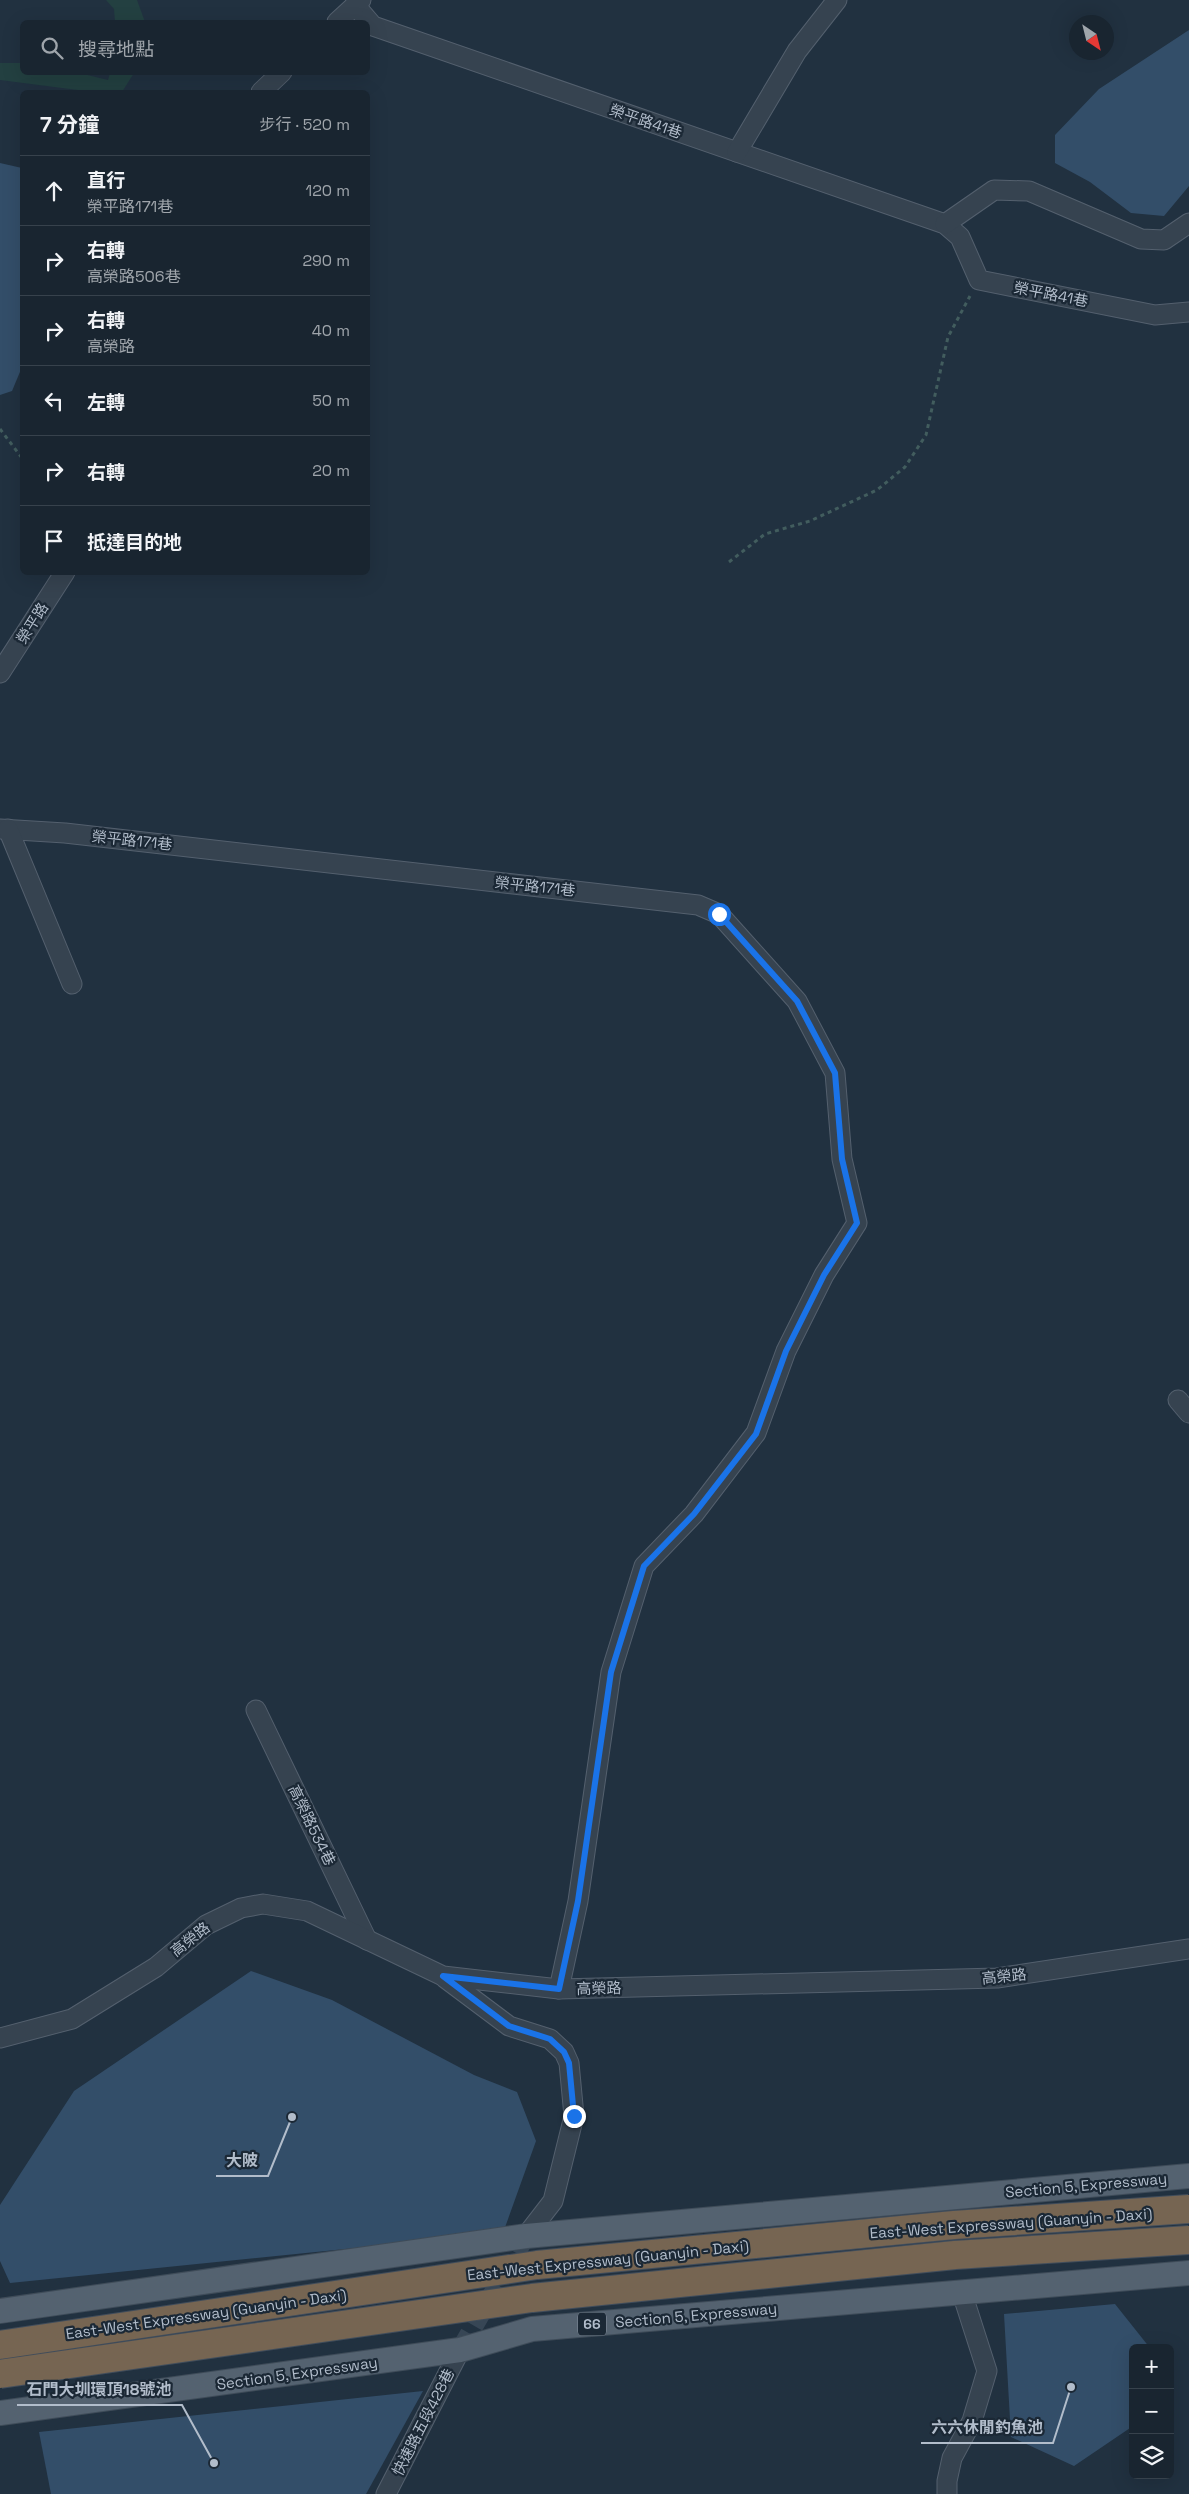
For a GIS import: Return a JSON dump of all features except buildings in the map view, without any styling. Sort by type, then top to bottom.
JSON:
[{"type":"highway","name":"East-West Expressway (Guanyin - Daxi)","points":[[0,2345],[537,2265],[954,2225],[1189,2209]]},
{"type":"highway","name":"East-West Expressway (Guanyin - Daxi)","points":[[0,2374],[532,2298],[955,2255],[1189,2240]]},
{"type":"main road","name":"Section 5, Expressway","points":[[0,2311],[526,2236],[1189,2176]]},
{"type":"main road","name":"Section 5, Expressway","points":[[0,2413],[460,2350],[532,2329],[1189,2273]]},
{"type":"street","points":[[737,152],[797,51],[837,0]]},
{"type":"street","points":[[339,20],[358,3]]},
{"type":"street","name":"榮平路41巷","points":[[358,3],[370,20]]},
{"type":"street","name":"榮平路41巷","points":[[370,20],[374,26],[945,224],[960,237],[979,280],[1155,315],[1189,312]]},
{"type":"street","points":[[263,90],[279,75]]},
{"type":"street","points":[[945,224],[994,190],[1029,192],[1142,239],[1164,240],[1189,223]]},
{"type":"street","name":"榮平路","points":[[0,673],[62,575]]},
{"type":"street","points":[[4,829],[72,984]]},
{"type":"street","name":"榮平路171巷","points":[[4,829],[65,833],[698,905],[719,914],[797,1001],[835,1073],[842,1159],[857,1223],[824,1275],[786,1351],[756,1434],[694,1514],[644,1566],[611,1672],[578,1901],[559,1989]]},
{"type":"street","name":"高榮路534巷","points":[[256,1710],[367,1940]]},
{"type":"street","name":"高榮路","points":[[0,2038],[72,2019],[156,1967],[206,1924],[241,1908],[263,1904],[307,1911],[443,1976],[559,1989],[997,1978],[1189,1950]]},
{"type":"street","points":[[443,1976],[509,2026],[550,2039],[564,2052],[569,2063],[574,2116],[553,2201],[526,2236]]},
{"type":"street","points":[[947,2494],[947,2481],[952,2458],[972,2422],[986,2371],[962,2293]]},
{"type":"street","name":"快速路五段428巷","points":[[386,2494],[460,2350]]},
{"type":"path","points":[[729,562],[765,534],[810,521],[877,490],[905,467],[926,434],[948,337],[979,280]]},
{"type":"path","points":[[0,429],[20,455]]},
{"type":"green space","points":[[106,0],[137,0],[144,20],[115,20],[114,9]]},
{"type":"green space","points":[[0,63],[20,63],[20,75],[87,75],[108,80],[109,75],[133,75],[123,90],[78,90],[0,80]]},
{"type":"water","points":[[1189,30],[1189,186],[1164,216],[1131,213],[1090,182],[1055,163],[1055,135],[1099,89]]},
{"type":"water","points":[[0,163],[20,168],[20,372],[12,391],[0,395]]},
{"type":"water","points":[[251,1971],[332,2000],[474,2075],[517,2092],[536,2141],[503,2233],[10,2283],[0,2261],[0,2205],[74,2091]]},
{"type":"water","points":[[1115,2304],[1147,2344],[1129,2344],[1129,2429],[1074,2466],[1011,2437],[1004,2314]]},
{"type":"water","points":[[423,2391],[366,2494],[51,2494],[39,2432]]},
{"type":"tunnel","points":[[460,2350],[526,2236]]},
{"type":"place","name":"大陂","points":[[292,2117]]},
{"type":"place","name":"六六休閒釣魚池","points":[[1071,2387]]},
{"type":"place","name":"石門大圳環頂18號池","points":[[214,2463]]},
{"type":"route","points":[[574,2116],[569,2063],[564,2052],[550,2039],[509,2026],[443,1976],[559,1989],[578,1901],[611,1672],[644,1566],[694,1514],[756,1434],[786,1351],[824,1275],[857,1223],[842,1159],[835,1073],[797,1001],[719,914]]}]
